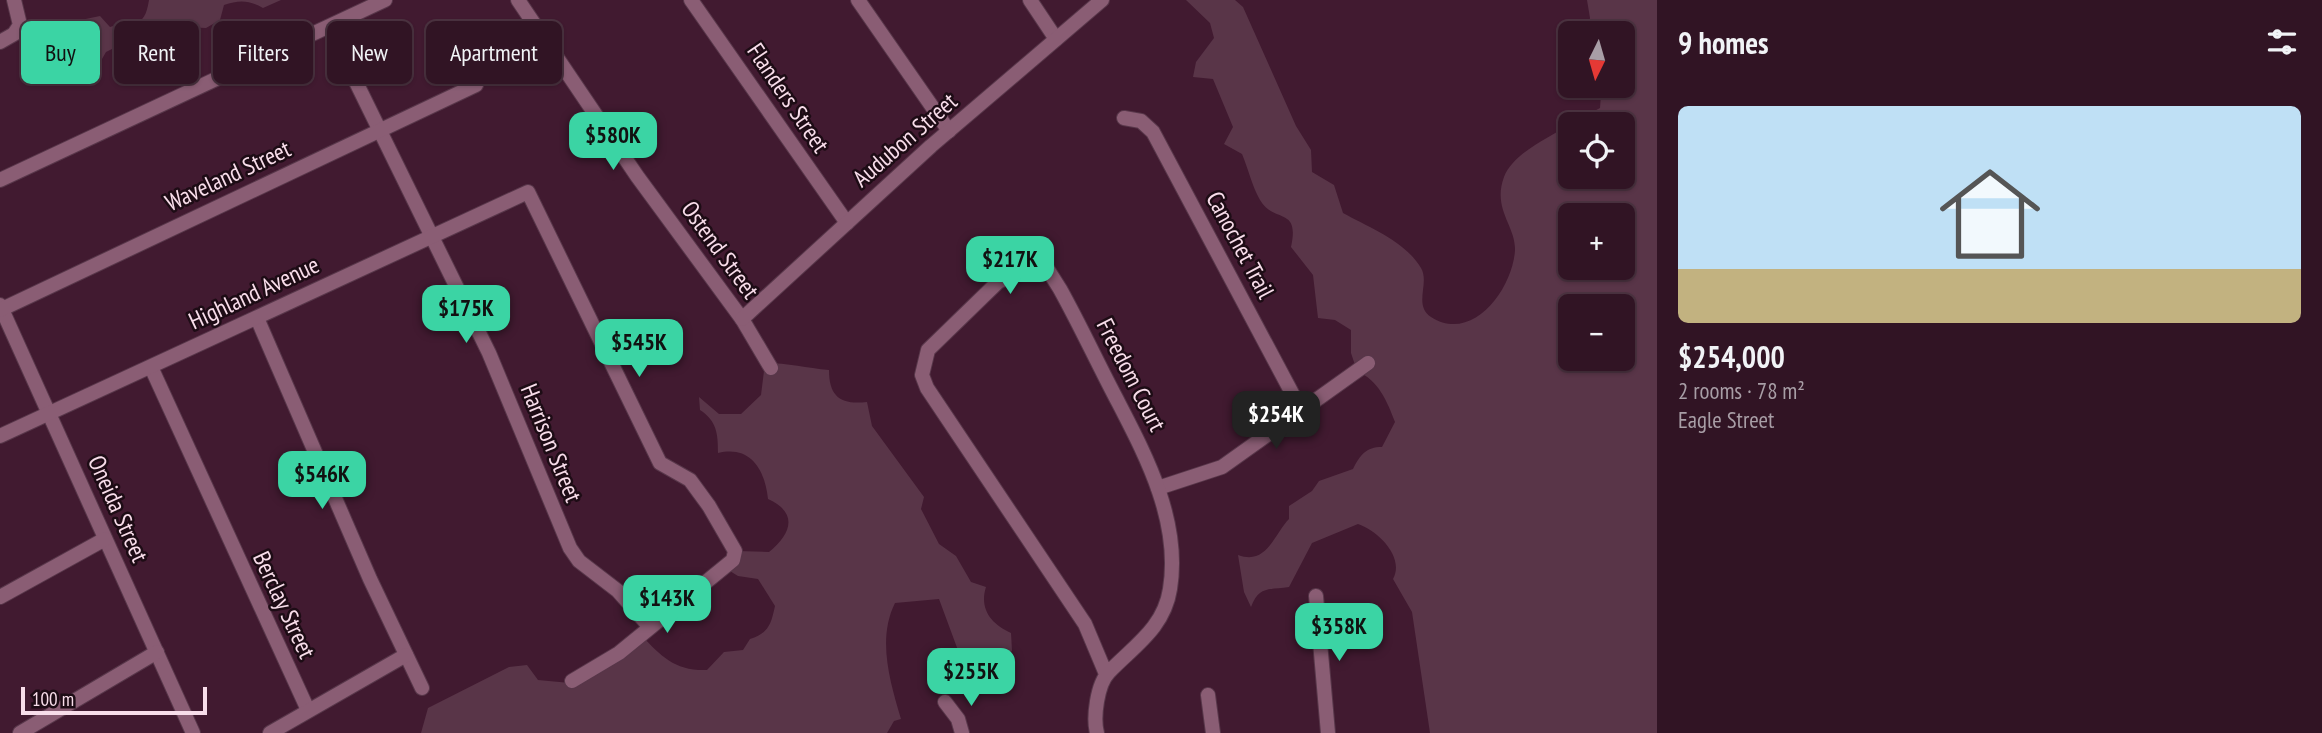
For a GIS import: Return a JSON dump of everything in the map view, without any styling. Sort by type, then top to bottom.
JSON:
[{"type":"street","points":[[0,42],[14,34],[20,25],[14,0]]},
{"type":"street","points":[[341,21],[385,0]]},
{"type":"street","name":"Ostend Street","points":[[518,0],[637,176],[742,319],[771,368]]},
{"type":"street","name":"Flanders Street","points":[[691,0],[847,223]]},
{"type":"street","points":[[858,0],[949,131]]},
{"type":"street","points":[[1030,0],[1056,39]]},
{"type":"street","name":"Audubon Street","points":[[742,319],[949,131],[1102,0]]},
{"type":"street","points":[[0,180],[327,28]]},
{"type":"street","name":"Harrison Street","points":[[358,84],[489,353],[570,548],[579,561],[618,591],[649,626]]},
{"type":"street","name":"Waveland Street","points":[[1,308],[476,85]]},
{"type":"street","name":"Canochet Trail","points":[[1124,118],[1141,121],[1153,132],[1301,410]]},
{"type":"street","name":"Highland Avenue","points":[[0,436],[431,234],[528,192],[660,463],[690,480],[732,543],[735,558],[649,626]]},
{"type":"street","name":"Freedom Court","points":[[1030,266],[1048,270],[1138,436],[1158,488],[1170,540],[1170,590],[1161,616],[1146,639],[1106,674],[1079,615],[927,388],[922,375],[923,358],[928,350],[998,282],[1030,266]]},
{"type":"street","name":"Oneida Street","points":[[1,308],[51,413],[193,733]]},
{"type":"street","points":[[257,317],[422,688]]},
{"type":"street","points":[[1158,488],[1222,467],[1368,363]]},
{"type":"street","name":"Berclay Street","points":[[151,367],[308,710]]},
{"type":"street","points":[[0,597],[105,539]]},
{"type":"street","points":[[1316,596],[1328,733]]},
{"type":"street","points":[[572,681],[619,653],[649,626]]},
{"type":"street","points":[[20,733],[157,652]]},
{"type":"street","points":[[270,733],[406,655]]},
{"type":"street","points":[[1097,733],[1096,712],[1106,674]]},
{"type":"street","points":[[1208,695],[1213,733]]},
{"type":"street","points":[[945,702],[958,719],[962,733]]},
{"type":"shaded area","points":[[149,0],[281,0],[263,8],[244,2],[224,5],[220,20],[213,21],[213,24],[206,28],[199,28],[199,21],[138,21],[147,10]]},
{"type":"shaded area","points":[[1186,0],[1235,0],[1243,7],[1296,126],[1311,150],[1312,172],[1334,185],[1343,213],[1386,236],[1414,258],[1423,274],[1422,300],[1426,312],[1431,317],[1447,323],[1462,323],[1476,318],[1488,308],[1499,295],[1513,265],[1514,241],[1502,208],[1501,188],[1509,168],[1523,153],[1558,131],[1558,189],[1635,189],[1635,112],[1592,112],[1600,108],[1601,98],[1635,98],[1635,21],[1589,21],[1587,0],[1657,0],[1657,733],[1430,733],[1412,612],[1393,579],[1395,562],[1388,546],[1374,532],[1358,524],[1312,543],[1289,587],[1261,592],[1251,607],[1244,592],[1238,555],[1256,556],[1269,547],[1289,519],[1289,506],[1312,491],[1319,481],[1353,469],[1364,453],[1372,448],[1382,447],[1395,422],[1377,386],[1357,371],[1351,353],[1351,330],[1335,320],[1318,318],[1313,275],[1291,247],[1293,234],[1289,220],[1272,212],[1260,200],[1242,154],[1224,144],[1233,127],[1213,79],[1193,77],[1196,62],[1214,38],[1210,23]]},
{"type":"shaded area","points":[[100,16],[110,27],[114,26],[114,48],[100,60],[100,21],[76,21]]},
{"type":"shaded area","points":[[765,363],[829,370],[831,387],[838,397],[850,402],[867,402],[872,426],[924,497],[921,509],[939,544],[956,556],[971,582],[986,587],[984,602],[988,615],[1011,633],[1012,651],[969,680],[939,599],[895,603],[886,646],[890,676],[901,719],[894,721],[887,733],[421,733],[428,708],[509,667],[527,665],[538,680],[570,683],[641,635],[670,661],[686,668],[707,670],[724,652],[743,650],[750,639],[765,631],[775,606],[758,579],[738,576],[725,568],[736,551],[769,552],[787,531],[788,517],[778,505],[768,499],[764,478],[748,456],[730,451],[718,453],[715,428],[700,410],[699,397],[719,414],[741,414],[761,395]]}]
